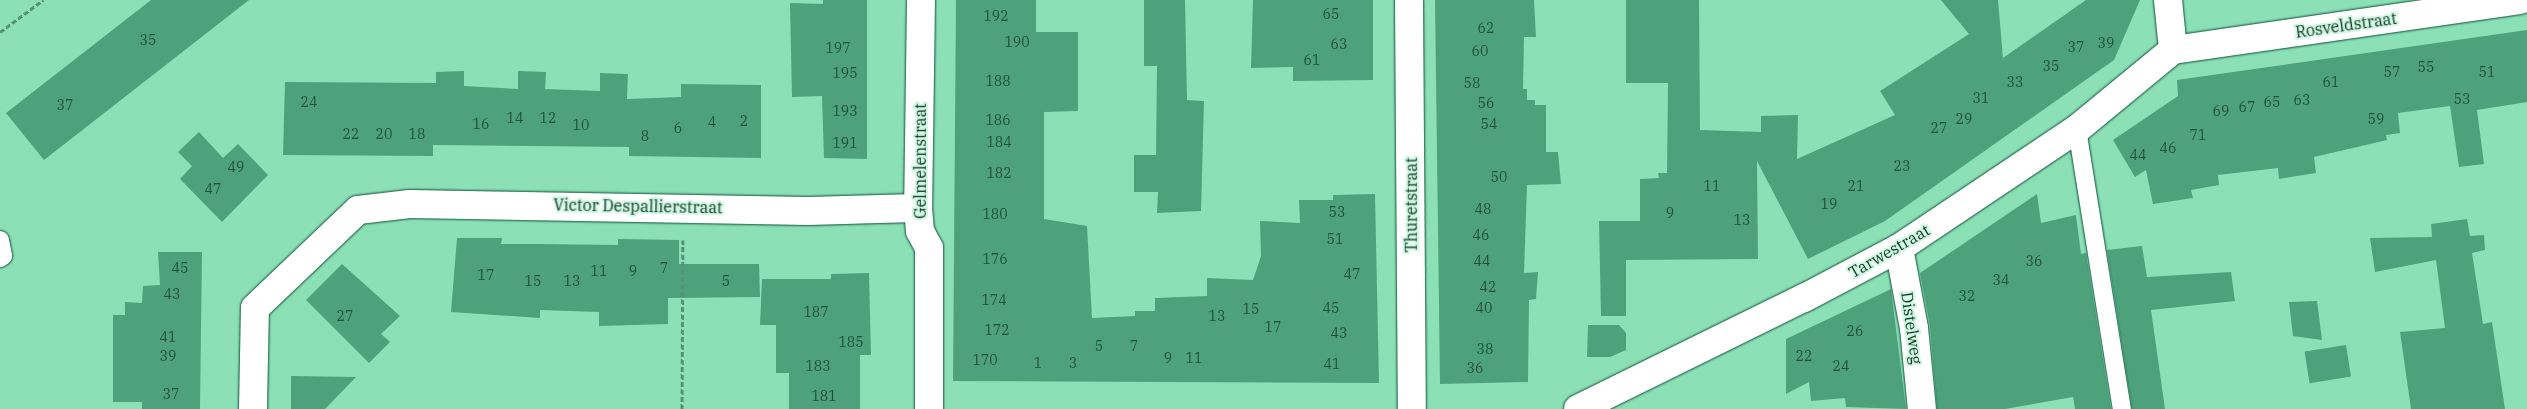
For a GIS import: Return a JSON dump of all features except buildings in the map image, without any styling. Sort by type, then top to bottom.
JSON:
[{"type":"street","name":"Gelmelenstraat","points":[[921,0],[918,208],[920,231],[929,248],[930,409]]},
{"type":"street","name":"Thuretstraat","points":[[1409,0],[1412,409]]},
{"type":"street","points":[[2168,0],[2173,50]]},
{"type":"street","name":"Rosveldstraat","points":[[2173,50],[2518,0]]},
{"type":"street","name":"Tarwestraat","points":[[1578,409],[1804,298],[1899,248],[2078,129],[2173,50]]},
{"type":"street","name":"Victor Despallierstraat","points":[[253,409],[255,308],[358,210],[410,204],[684,206],[808,211],[918,208]]},
{"type":"street","name":"Distelweg","points":[[1899,248],[1914,328],[1922,409]]},
{"type":"lane","points":[[2078,129],[2122,409]]},
{"type":"lane","points":[[0,240],[3,256],[0,258]]},
{"type":"path","points":[[0,32],[43,0]]},
{"type":"path","points":[[682,409],[684,206]]}]
